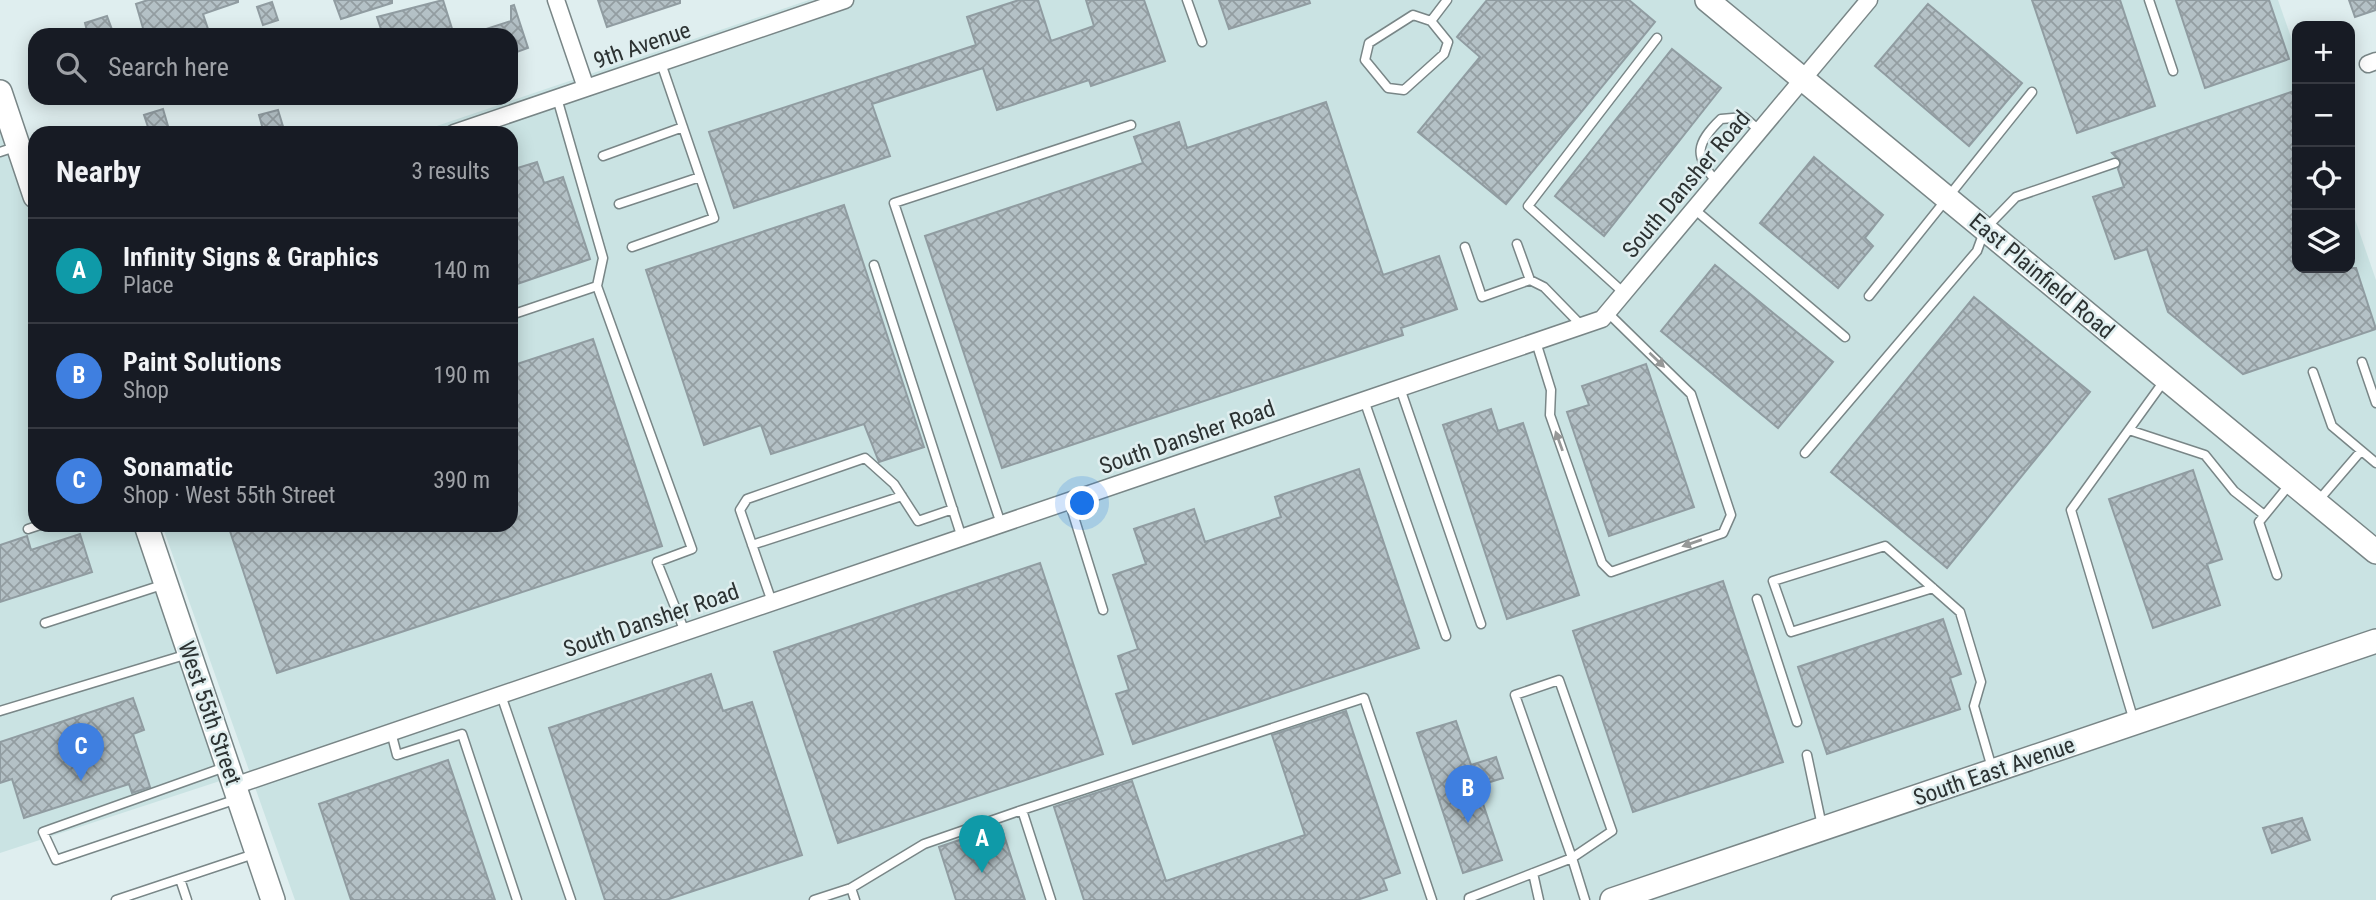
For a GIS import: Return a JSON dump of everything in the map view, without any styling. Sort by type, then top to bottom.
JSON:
[{"type":"main road","name":"East Plainfield Road","points":[[1707,0],[2376,552]]},
{"type":"main road","points":[[2,102],[9,149],[28,183]]},
{"type":"main road","name":"West 55th Street","points":[[148,532],[273,900]]},
{"type":"main road","name":"South East Avenue","points":[[1612,900],[2376,641]]},
{"type":"street","points":[[556,0],[586,88]]},
{"type":"street","name":"9th Avenue","points":[[475,126],[845,0]]},
{"type":"street","name":"South Dansher Road","points":[[234,783],[501,695],[1602,319],[1869,0]]},
{"type":"lane","points":[[1187,0],[1202,42]]},
{"type":"lane","points":[[1431,21],[1447,0]]},
{"type":"lane","points":[[2149,0],[2174,71]]},
{"type":"lane","points":[[1413,15],[1431,21],[1448,42],[1444,54],[1404,90],[1388,88],[1366,60],[1369,43],[1413,15]]},
{"type":"lane","points":[[1624,293],[1528,206],[1657,37]]},
{"type":"lane","points":[[632,247],[714,218],[661,63]]},
{"type":"lane","points":[[1869,296],[2032,92]]},
{"type":"lane","points":[[557,98],[603,258],[597,286],[692,549],[657,562],[685,632]]},
{"type":"lane","points":[[1717,182],[1702,165],[1700,151],[1705,135],[1721,119],[1744,117],[1760,131]]},
{"type":"lane","points":[[1001,524],[894,203],[1130,125]]},
{"type":"lane","points":[[603,156],[683,127]]},
{"type":"lane","points":[[1805,453],[1977,251],[1985,229],[2016,197],[2115,163]]},
{"type":"lane","points":[[619,204],[700,177]]},
{"type":"lane","points":[[1694,209],[1845,337]]},
{"type":"lane","points":[[1517,244],[1530,280],[1544,287],[1582,326]]},
{"type":"lane","points":[[1465,247],[1482,296],[1530,280]]},
{"type":"lane","points":[[874,265],[962,538]]},
{"type":"lane","points":[[518,313],[597,286]]},
{"type":"lane","points":[[1536,342],[1551,390],[1550,415],[1602,563],[1611,572],[1723,533],[1731,515],[1691,394],[1608,313]]},
{"type":"lane","points":[[2362,362],[2376,403]]},
{"type":"lane","points":[[2314,372],[2332,426],[2376,463]]},
{"type":"lane","points":[[2135,723],[2071,510],[2166,379]]},
{"type":"lane","points":[[1400,388],[1481,624]]},
{"type":"lane","points":[[1364,400],[1446,636]]},
{"type":"lane","points":[[2129,430],[2205,456],[2234,491],[2263,514]]},
{"type":"lane","points":[[2317,503],[2361,450]]},
{"type":"lane","points":[[772,602],[740,510],[747,499],[865,458],[894,484],[918,521],[953,509]]},
{"type":"lane","points":[[2277,575],[2259,522],[2291,482]]},
{"type":"lane","points":[[752,545],[902,496]]},
{"type":"lane","points":[[1069,501],[1103,610]]},
{"type":"lane","points":[[1933,588],[1791,632],[1773,581],[1885,546],[1933,588],[1960,612],[1981,681],[1973,706],[1993,771]]},
{"type":"lane","points":[[45,623],[166,583]]},
{"type":"lane","points":[[1757,599],[1797,722]]},
{"type":"lane","points":[[0,711],[190,653]]},
{"type":"lane","points":[[1469,900],[1572,858],[1612,831],[1559,680],[1515,695],[1572,858],[1585,900]]},
{"type":"lane","points":[[501,695],[571,900]]},
{"type":"lane","points":[[814,900],[851,888],[924,844],[1364,698],[1432,900]]},
{"type":"lane","points":[[391,732],[397,755],[462,734],[517,900]]},
{"type":"lane","points":[[1807,755],[1823,829]]},
{"type":"lane","points":[[234,783],[56,860],[43,832],[234,783]]},
{"type":"lane","points":[[1022,810],[1051,900]]},
{"type":"lane","points":[[116,900],[136,897],[257,853]]},
{"type":"lane","points":[[1532,873],[1539,900]]},
{"type":"lane","points":[[180,879],[187,900]]},
{"type":"lane","points":[[851,888],[855,900]]},
{"type":"shaded area","points":[[809,0],[2278,0],[2292,40],[2292,273],[2355,273],[2355,219],[2376,280],[2376,900],[295,900],[164,532],[518,532],[518,126],[437,126],[499,105],[518,105],[518,98]]},
{"type":"shaded area","points":[[0,109],[28,191],[28,532],[143,532],[226,779],[0,853]]},
{"type":"building","points":[[148,0],[238,0],[203,14],[208,28],[143,28],[136,4]]},
{"type":"building","points":[[334,0],[392,0],[392,3],[341,19]]},
{"type":"building","points":[[443,0],[452,28],[381,28],[377,17]]},
{"type":"building","points":[[598,0],[680,0],[680,3],[607,27]]},
{"type":"building","points":[[1019,0],[1038,0],[1051,41],[1094,26],[1086,0],[1144,0],[1165,61],[1091,86],[1089,80],[997,110],[983,68],[872,104],[890,156],[734,208],[709,132],[976,45],[967,17]]},
{"type":"building","points":[[1219,0],[1309,0],[1310,3],[1229,29]]},
{"type":"building","points":[[1487,0],[1629,0],[1655,22],[1506,204],[1418,132],[1480,57],[1457,37]]},
{"type":"building","points":[[2032,0],[2120,0],[2155,106],[2077,133]]},
{"type":"building","points":[[2176,0],[2269,0],[2289,59],[2205,88]]},
{"type":"building","points":[[2349,0],[2376,0],[2376,10],[2355,17]]},
{"type":"building","points":[[272,2],[278,20],[263,25],[257,7]]},
{"type":"building","points":[[1928,4],[2022,83],[1969,146],[1875,66]]},
{"type":"building","points":[[514,5],[528,48],[518,52],[518,28],[489,28],[511,21],[511,6]]},
{"type":"building","points":[[107,16],[111,28],[86,28],[85,23]]},
{"type":"building","points":[[1672,49],[1721,88],[1604,236],[1555,196]]},
{"type":"building","points":[[2292,92],[2292,273],[2355,273],[2356,268],[2376,329],[2243,374],[2168,312],[2147,249],[2115,259],[2093,197],[2124,187],[2118,169],[2121,162],[2112,153]]},
{"type":"building","points":[[1326,102],[1383,275],[1439,256],[1457,309],[1401,328],[1403,335],[1002,468],[925,236],[1143,163],[1134,137],[1179,122],[1187,148]]},
{"type":"building","points":[[163,109],[168,126],[148,126],[144,115]]},
{"type":"building","points":[[278,110],[283,126],[262,126],[259,115]]},
{"type":"building","points":[[1814,157],[1883,215],[1865,238],[1873,246],[1838,288],[1760,223]]},
{"type":"building","points":[[537,162],[544,183],[563,177],[590,259],[518,284],[518,168]]},
{"type":"building","points":[[844,205],[924,447],[879,462],[864,424],[771,454],[761,425],[704,445],[646,270]]},
{"type":"building","points":[[1715,265],[1833,362],[1778,428],[1661,331]]},
{"type":"building","points":[[1974,297],[2090,392],[1947,568],[1831,472]]},
{"type":"building","points":[[593,339],[662,546],[277,673],[230,532],[518,532],[518,364]]},
{"type":"building","points":[[1646,364],[1694,507],[1609,536],[1567,412],[1589,405],[1582,386]]},
{"type":"building","points":[[1491,409],[1498,431],[1523,423],[1579,595],[1507,619],[1443,425]]},
{"type":"building","points":[[1359,469],[1419,648],[1133,744],[1116,694],[1129,690],[1118,656],[1138,649],[1113,575],[1146,564],[1134,529],[1194,509],[1205,542],[1281,517],[1275,497]]},
{"type":"building","points":[[2193,470],[2222,559],[2207,564],[2220,605],[2153,628],[2109,499]]},
{"type":"building","points":[[80,534],[92,572],[0,602],[0,545],[27,536],[31,550]]},
{"type":"building","points":[[1040,563],[1103,754],[838,843],[774,652]]},
{"type":"building","points":[[1723,581],[1783,762],[1633,812],[1573,631]]},
{"type":"building","points":[[1943,619],[1961,674],[1950,678],[1960,709],[1827,754],[1798,667]]},
{"type":"building","points":[[711,674],[723,711],[752,702],[802,855],[666,900],[605,900],[549,728]]},
{"type":"building","points":[[133,698],[144,730],[133,734],[150,787],[132,793],[129,784],[24,818],[12,779],[0,783],[0,742]]},
{"type":"building","points":[[1346,711],[1400,873],[1383,879],[1387,890],[1357,900],[1084,900],[1054,807],[1132,781],[1166,881],[1305,835],[1272,735]]},
{"type":"building","points":[[1456,721],[1471,765],[1496,757],[1503,778],[1477,786],[1502,860],[1463,873],[1417,733]]},
{"type":"building","points":[[448,760],[495,900],[351,900],[319,804]]},
{"type":"building","points":[[2302,818],[2310,840],[2272,853],[2263,828]]},
{"type":"building","points":[[1001,826],[1025,900],[956,900],[939,847]]},
{"type":"place","name":"Sonamatic","points":[[81,781]]},
{"type":"place","name":"Paint Solutions","points":[[1468,823]]},
{"type":"place","name":"Infinity Signs & Graphics","points":[[982,873]]}]
